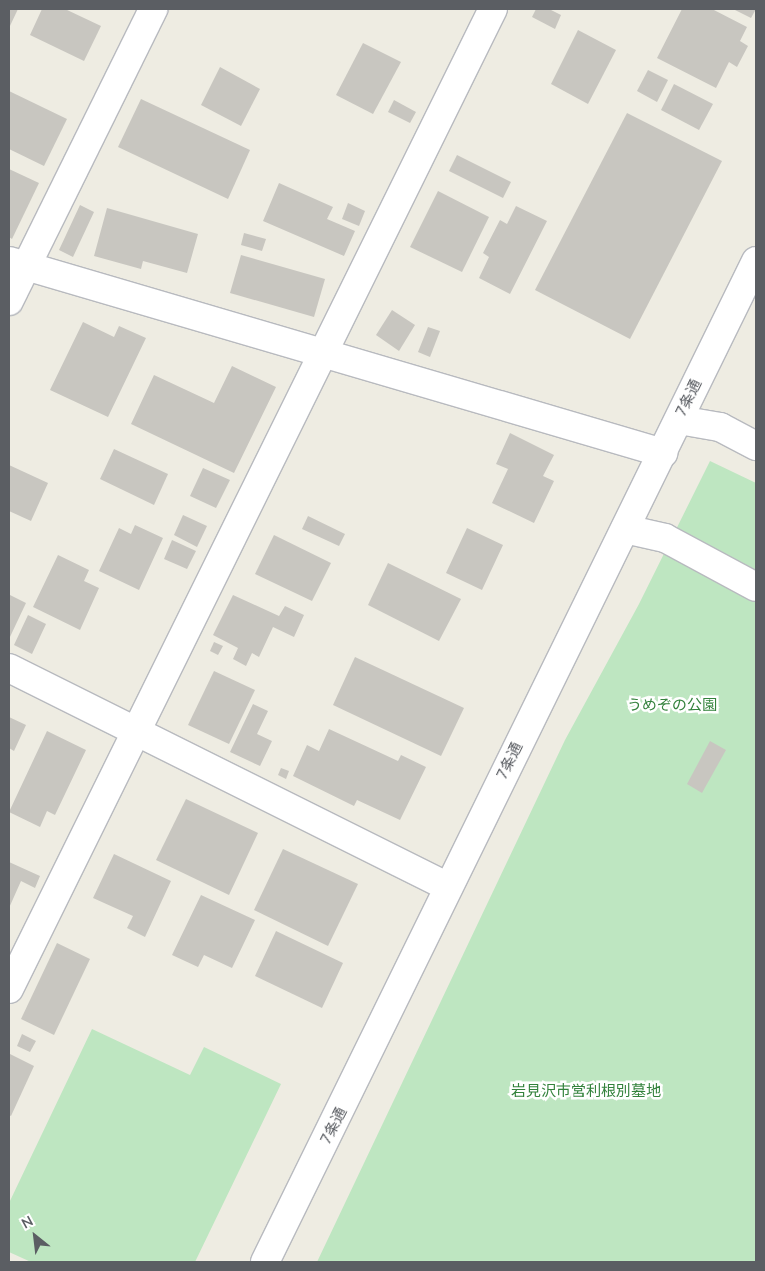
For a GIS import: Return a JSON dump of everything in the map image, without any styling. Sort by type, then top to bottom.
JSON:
[{"type":"street","points":[[9,302],[17,264],[153,9]]},
{"type":"street","points":[[9,989],[134,729],[324,354],[493,9]]},
{"type":"street","name":"7条通","points":[[265,1262],[756,261]]},
{"type":"street","points":[[17,264],[662,453]]},
{"type":"street","points":[[679,420],[720,428],[756,446]]},
{"type":"street","points":[[625,529],[665,538],[756,587]]},
{"type":"street","points":[[9,668],[448,887]]},
{"type":"green space","name":"岩見沢市営利根別墓地","points":[[710,461],[756,483],[756,1262],[317,1262],[565,740],[639,604]]},
{"type":"green space","points":[[92,1029],[190,1075],[204,1047],[281,1084],[195,1262],[31,1262],[9,1252],[9,1203]]},
{"type":"building","points":[[9,9],[18,9],[9,28]]},
{"type":"building","points":[[42,9],[65,9],[101,26],[84,61],[30,35]]},
{"type":"building","points":[[536,9],[549,9],[561,15],[555,29],[532,17]]},
{"type":"building","points":[[682,9],[712,9],[747,27],[740,41],[748,46],[737,67],[729,62],[716,88],[657,58]]},
{"type":"building","points":[[733,9],[756,9],[751,18]]},
{"type":"building","points":[[578,30],[616,50],[588,104],[551,84]]},
{"type":"building","points":[[363,43],[401,62],[373,114],[336,95]]},
{"type":"building","points":[[220,67],[260,89],[241,126],[201,105]]},
{"type":"building","points":[[648,70],[668,80],[657,102],[637,91]]},
{"type":"building","points":[[674,84],[713,104],[699,130],[661,110]]},
{"type":"building","points":[[9,91],[67,119],[44,166],[9,149]]},
{"type":"building","points":[[141,99],[250,150],[228,199],[118,147]]},
{"type":"building","points":[[394,100],[416,112],[410,123],[388,112]]},
{"type":"building","points":[[627,113],[722,161],[630,339],[535,290]]},
{"type":"building","points":[[457,155],[511,182],[503,198],[449,171]]},
{"type":"building","points":[[9,169],[39,183],[12,239],[9,237]]},
{"type":"building","points":[[279,183],[333,207],[327,219],[355,231],[344,256],[263,221]]},
{"type":"building","points":[[438,191],[489,217],[462,272],[410,247]]},
{"type":"building","points":[[348,203],[365,211],[359,226],[342,219]]},
{"type":"building","points":[[80,205],[94,212],[73,257],[59,250]]},
{"type":"building","points":[[516,206],[547,221],[510,294],[479,278],[489,257],[483,253],[500,220],[507,224]]},
{"type":"building","points":[[107,208],[198,234],[187,273],[143,261],[141,269],[94,256]]},
{"type":"building","points":[[244,233],[266,239],[262,251],[241,245]]},
{"type":"building","points":[[241,255],[325,279],[314,317],[230,293]]},
{"type":"building","points":[[392,310],[415,325],[399,351],[376,335]]},
{"type":"building","points":[[83,322],[114,337],[119,326],[146,338],[108,417],[50,390]]},
{"type":"building","points":[[428,327],[440,331],[430,357],[418,352]]},
{"type":"building","points":[[232,366],[276,387],[234,473],[131,424],[154,375],[214,403]]},
{"type":"building","points":[[510,433],[554,455],[543,476],[554,481],[534,523],[492,503],[508,469],[496,464]]},
{"type":"building","points":[[114,449],[168,474],[154,505],[100,479]]},
{"type":"building","points":[[9,465],[48,483],[31,521],[9,511]]},
{"type":"building","points":[[203,468],[230,480],[216,508],[190,496]]},
{"type":"building","points":[[183,515],[207,526],[197,547],[174,535]]},
{"type":"building","points":[[308,516],[345,534],[339,546],[302,529]]},
{"type":"building","points":[[135,525],[163,538],[139,590],[99,571],[119,528],[131,534]]},
{"type":"building","points":[[467,528],[503,545],[482,590],[446,573]]},
{"type":"building","points":[[274,535],[331,563],[312,601],[255,574]]},
{"type":"building","points":[[172,540],[196,551],[187,569],[164,559]]},
{"type":"building","points":[[58,555],[89,570],[84,581],[99,588],[80,630],[33,607]]},
{"type":"building","points":[[388,563],[461,599],[439,641],[368,605]]},
{"type":"building","points":[[10,595],[26,603],[9,639],[9,598]]},
{"type":"building","points":[[233,595],[279,616],[285,606],[304,615],[294,637],[273,627],[259,657],[252,653],[246,666],[233,659],[238,648],[213,635]]},
{"type":"building","points":[[28,615],[46,624],[32,654],[14,645]]},
{"type":"building","points":[[214,642],[223,646],[218,655],[210,651]]},
{"type":"building","points":[[355,657],[464,708],[441,756],[333,705]]},
{"type":"building","points":[[214,671],[255,690],[229,744],[188,725]]},
{"type":"building","points":[[253,704],[268,711],[257,734],[272,741],[260,766],[230,752]]},
{"type":"building","points":[[9,717],[26,725],[14,751],[9,748]]},
{"type":"building","points":[[329,729],[398,761],[401,755],[426,767],[400,820],[357,800],[354,806],[293,776],[307,745],[319,751]]},
{"type":"building","points":[[47,731],[86,750],[55,815],[47,811],[40,827],[9,812]]},
{"type":"building","points":[[710,741],[726,750],[702,793],[687,784]]},
{"type":"building","points":[[281,768],[289,771],[286,779],[278,775]]},
{"type":"building","points":[[186,799],[258,833],[229,895],[156,860]]},
{"type":"building","points":[[283,849],[358,884],[328,946],[254,910]]},
{"type":"building","points":[[114,854],[171,881],[145,937],[127,928],[133,916],[93,898]]},
{"type":"building","points":[[9,862],[40,876],[35,888],[21,881],[9,908]]},
{"type":"building","points":[[201,895],[255,920],[232,968],[204,955],[198,967],[172,955]]},
{"type":"building","points":[[276,931],[343,963],[322,1008],[255,976]]},
{"type":"building","points":[[57,943],[90,959],[54,1035],[21,1019]]},
{"type":"building","points":[[22,1034],[36,1041],[30,1052],[17,1046]]},
{"type":"building","points":[[10,1054],[34,1066],[11,1116],[9,1115]]},
{"type":"park label","name":"うめぞの公園","points":[[672,706]]}]
